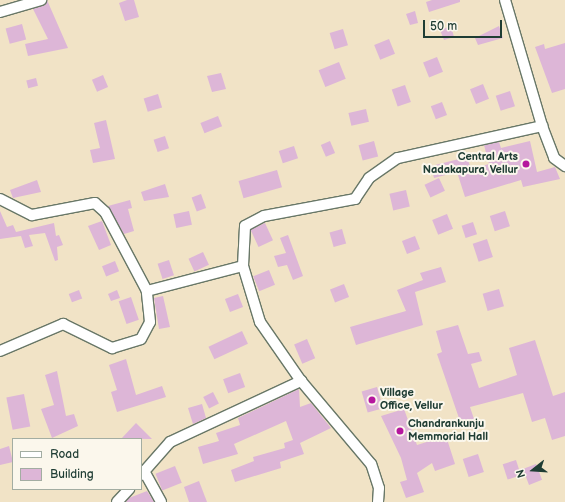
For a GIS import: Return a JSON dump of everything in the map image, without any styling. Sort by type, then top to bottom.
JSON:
[{"type":"street","points":[[0,12],[41,0]]},
{"type":"street","points":[[505,0],[542,126],[554,158],[565,166]]},
{"type":"street","points":[[378,502],[379,488],[371,464],[301,381],[260,322],[243,266],[246,226],[264,216],[354,199],[369,178],[398,158],[542,126]]},
{"type":"street","points":[[0,199],[32,215],[95,203],[105,212],[147,292],[150,322],[141,339],[112,348],[63,324],[0,351]]},
{"type":"street","points":[[147,292],[243,266]]},
{"type":"street","points":[[162,502],[143,473],[170,442],[301,381]]},
{"type":"street","points":[[117,502],[128,490]]},
{"type":"building","points":[[47,0],[68,48],[28,56],[25,44],[48,39],[33,9],[45,5]]},
{"type":"building","points":[[127,0],[134,0],[139,17],[125,21],[119,3]]},
{"type":"building","points":[[432,0],[460,0],[460,2],[429,12],[426,2]]},
{"type":"building","points":[[415,11],[418,23],[410,25],[406,14]]},
{"type":"building","points":[[22,24],[26,39],[10,44],[6,28]]},
{"type":"building","points":[[451,26],[454,37],[444,40],[440,30]]},
{"type":"building","points":[[499,26],[503,38],[478,45],[475,38]]},
{"type":"building","points":[[343,29],[348,45],[335,49],[330,33]]},
{"type":"building","points":[[389,39],[395,54],[380,60],[374,45]]},
{"type":"building","points":[[565,43],[565,89],[552,93],[535,47],[544,44],[545,49]]},
{"type":"building","points":[[437,57],[443,72],[429,77],[423,63]]},
{"type":"building","points":[[339,62],[346,79],[325,87],[319,70]]},
{"type":"building","points":[[221,73],[226,89],[212,92],[207,76]]},
{"type":"building","points":[[103,75],[108,87],[97,92],[92,80]]},
{"type":"building","points":[[36,78],[38,86],[28,88],[26,80]]},
{"type":"building","points":[[483,84],[489,99],[476,104],[470,89]]},
{"type":"building","points":[[405,85],[411,102],[398,107],[392,90]]},
{"type":"building","points":[[510,91],[515,106],[501,111],[496,96]]},
{"type":"building","points":[[158,94],[162,107],[148,112],[144,98]]},
{"type":"building","points":[[442,102],[447,115],[436,119],[431,106]]},
{"type":"building","points":[[366,109],[369,122],[351,126],[348,113]]},
{"type":"building","points":[[218,116],[222,126],[205,133],[200,123]]},
{"type":"building","points":[[106,120],[115,159],[93,163],[90,150],[100,148],[94,123]]},
{"type":"building","points":[[165,136],[169,148],[158,152],[154,140]]},
{"type":"building","points":[[330,141],[335,153],[326,157],[321,145]]},
{"type":"building","points":[[374,141],[378,156],[363,161],[359,145]]},
{"type":"building","points":[[530,141],[537,172],[555,167],[560,179],[523,187],[521,180],[465,197],[457,172],[434,178],[431,166],[467,157],[471,169],[489,164],[484,145],[499,142],[501,148]]},
{"type":"building","points":[[294,146],[298,158],[283,163],[279,151]]},
{"type":"building","points":[[277,170],[282,187],[244,198],[239,181]]},
{"type":"building","points":[[439,178],[445,191],[430,197],[424,185]]},
{"type":"building","points":[[37,180],[41,192],[13,198],[10,190]]},
{"type":"building","points":[[165,184],[169,197],[144,201],[141,192]]},
{"type":"building","points":[[406,190],[410,207],[393,210],[389,194]]},
{"type":"building","points":[[201,194],[206,208],[197,212],[192,197]]},
{"type":"building","points":[[130,200],[132,208],[128,209],[134,231],[124,234],[108,206]]},
{"type":"building","points":[[0,211],[7,227],[13,225],[16,232],[54,223],[56,236],[59,235],[63,245],[57,247],[58,260],[55,261],[45,233],[29,235],[33,246],[25,248],[21,236],[0,239]]},
{"type":"building","points":[[189,211],[192,225],[176,228],[173,214]]},
{"type":"building","points":[[505,211],[510,226],[495,231],[490,216]]},
{"type":"building","points":[[447,214],[453,229],[438,235],[432,220]]},
{"type":"building","points":[[102,221],[111,245],[99,250],[88,226]]},
{"type":"building","points":[[473,222],[477,234],[466,238],[462,226]]},
{"type":"building","points":[[265,223],[273,240],[259,247],[250,230]]},
{"type":"building","points":[[342,229],[346,243],[334,247],[330,233]]},
{"type":"building","points":[[288,235],[303,276],[293,280],[287,265],[278,267],[274,256],[286,253],[280,238]]},
{"type":"building","points":[[415,236],[420,249],[407,254],[402,241]]},
{"type":"building","points":[[487,239],[493,257],[479,262],[473,244]]},
{"type":"building","points":[[203,252],[209,265],[194,271],[188,259]]},
{"type":"building","points":[[169,260],[174,275],[163,279],[158,264]]},
{"type":"building","points":[[115,261],[119,271],[106,276],[102,266]]},
{"type":"building","points":[[441,267],[446,282],[415,292],[423,325],[356,345],[350,327],[406,311],[397,290],[423,280],[420,273]]},
{"type":"building","points":[[269,270],[275,285],[259,291],[253,276]]},
{"type":"building","points":[[344,284],[349,297],[335,302],[330,289]]},
{"type":"building","points":[[499,289],[504,306],[488,311],[483,294]]},
{"type":"building","points":[[79,290],[82,298],[72,302],[69,294]]},
{"type":"building","points":[[117,290],[120,298],[111,301],[108,294]]},
{"type":"building","points":[[238,294],[243,307],[230,312],[225,299]]},
{"type":"building","points":[[163,296],[170,327],[159,329],[154,298]]},
{"type":"building","points":[[131,297],[139,320],[127,324],[119,301]]},
{"type":"building","points":[[458,325],[468,354],[479,352],[482,361],[471,364],[479,388],[517,375],[509,348],[535,340],[553,396],[565,392],[565,436],[552,440],[545,418],[532,422],[523,393],[470,407],[474,419],[461,424],[437,354],[442,352],[436,331]]},
{"type":"building","points":[[242,331],[248,344],[214,359],[208,347]]},
{"type":"building","points":[[307,339],[315,358],[302,364],[294,344]]},
{"type":"building","points":[[126,359],[136,395],[162,386],[166,397],[117,412],[111,392],[117,390],[109,365]]},
{"type":"building","points":[[57,371],[66,416],[74,414],[78,426],[52,438],[41,409],[54,405],[45,375]]},
{"type":"building","points":[[240,373],[245,387],[228,393],[223,379]]},
{"type":"building","name":"Village Office, Vellur","points":[[377,387],[383,408],[368,413],[362,391]]},
{"type":"building","points":[[299,389],[300,407],[311,403],[331,428],[300,443],[304,454],[280,462],[281,468],[235,482],[231,470],[254,461],[253,457],[285,448],[284,443],[293,440],[286,421],[234,444],[238,454],[203,464],[198,447],[219,441],[216,433],[240,425],[238,418]]},
{"type":"building","points":[[213,392],[219,404],[209,409],[203,397]]},
{"type":"building","points":[[24,394],[30,426],[13,430],[6,397]]},
{"type":"building","points":[[202,404],[206,418],[193,424],[188,408]]},
{"type":"building","points":[[404,409],[417,445],[446,436],[455,464],[435,471],[432,463],[417,473],[424,492],[406,498],[400,482],[407,480],[401,458],[381,416]]},
{"type":"building","points":[[136,423],[152,439],[142,438],[122,438]]},
{"type":"building","points":[[9,446],[12,462],[0,465],[0,449]]},
{"type":"building","points":[[478,454],[484,472],[469,477],[463,459]]},
{"type":"building","points":[[516,460],[521,475],[508,480],[503,464]]},
{"type":"building","points":[[536,464],[542,480],[529,485],[523,469]]},
{"type":"building","points":[[175,466],[182,483],[162,491],[156,474]]},
{"type":"building","points":[[199,481],[207,502],[189,502],[184,487]]},
{"type":"building","points":[[147,491],[154,502],[126,502],[129,498]]},
{"type":"place","name":"Central Arts Nadakapura, Vellur","points":[[526,164]]},
{"type":"place","name":"Village Office, Vellur","points":[[372,400]]},
{"type":"place","name":"Chandrankunju Memmorial Hall","points":[[400,431]]}]
